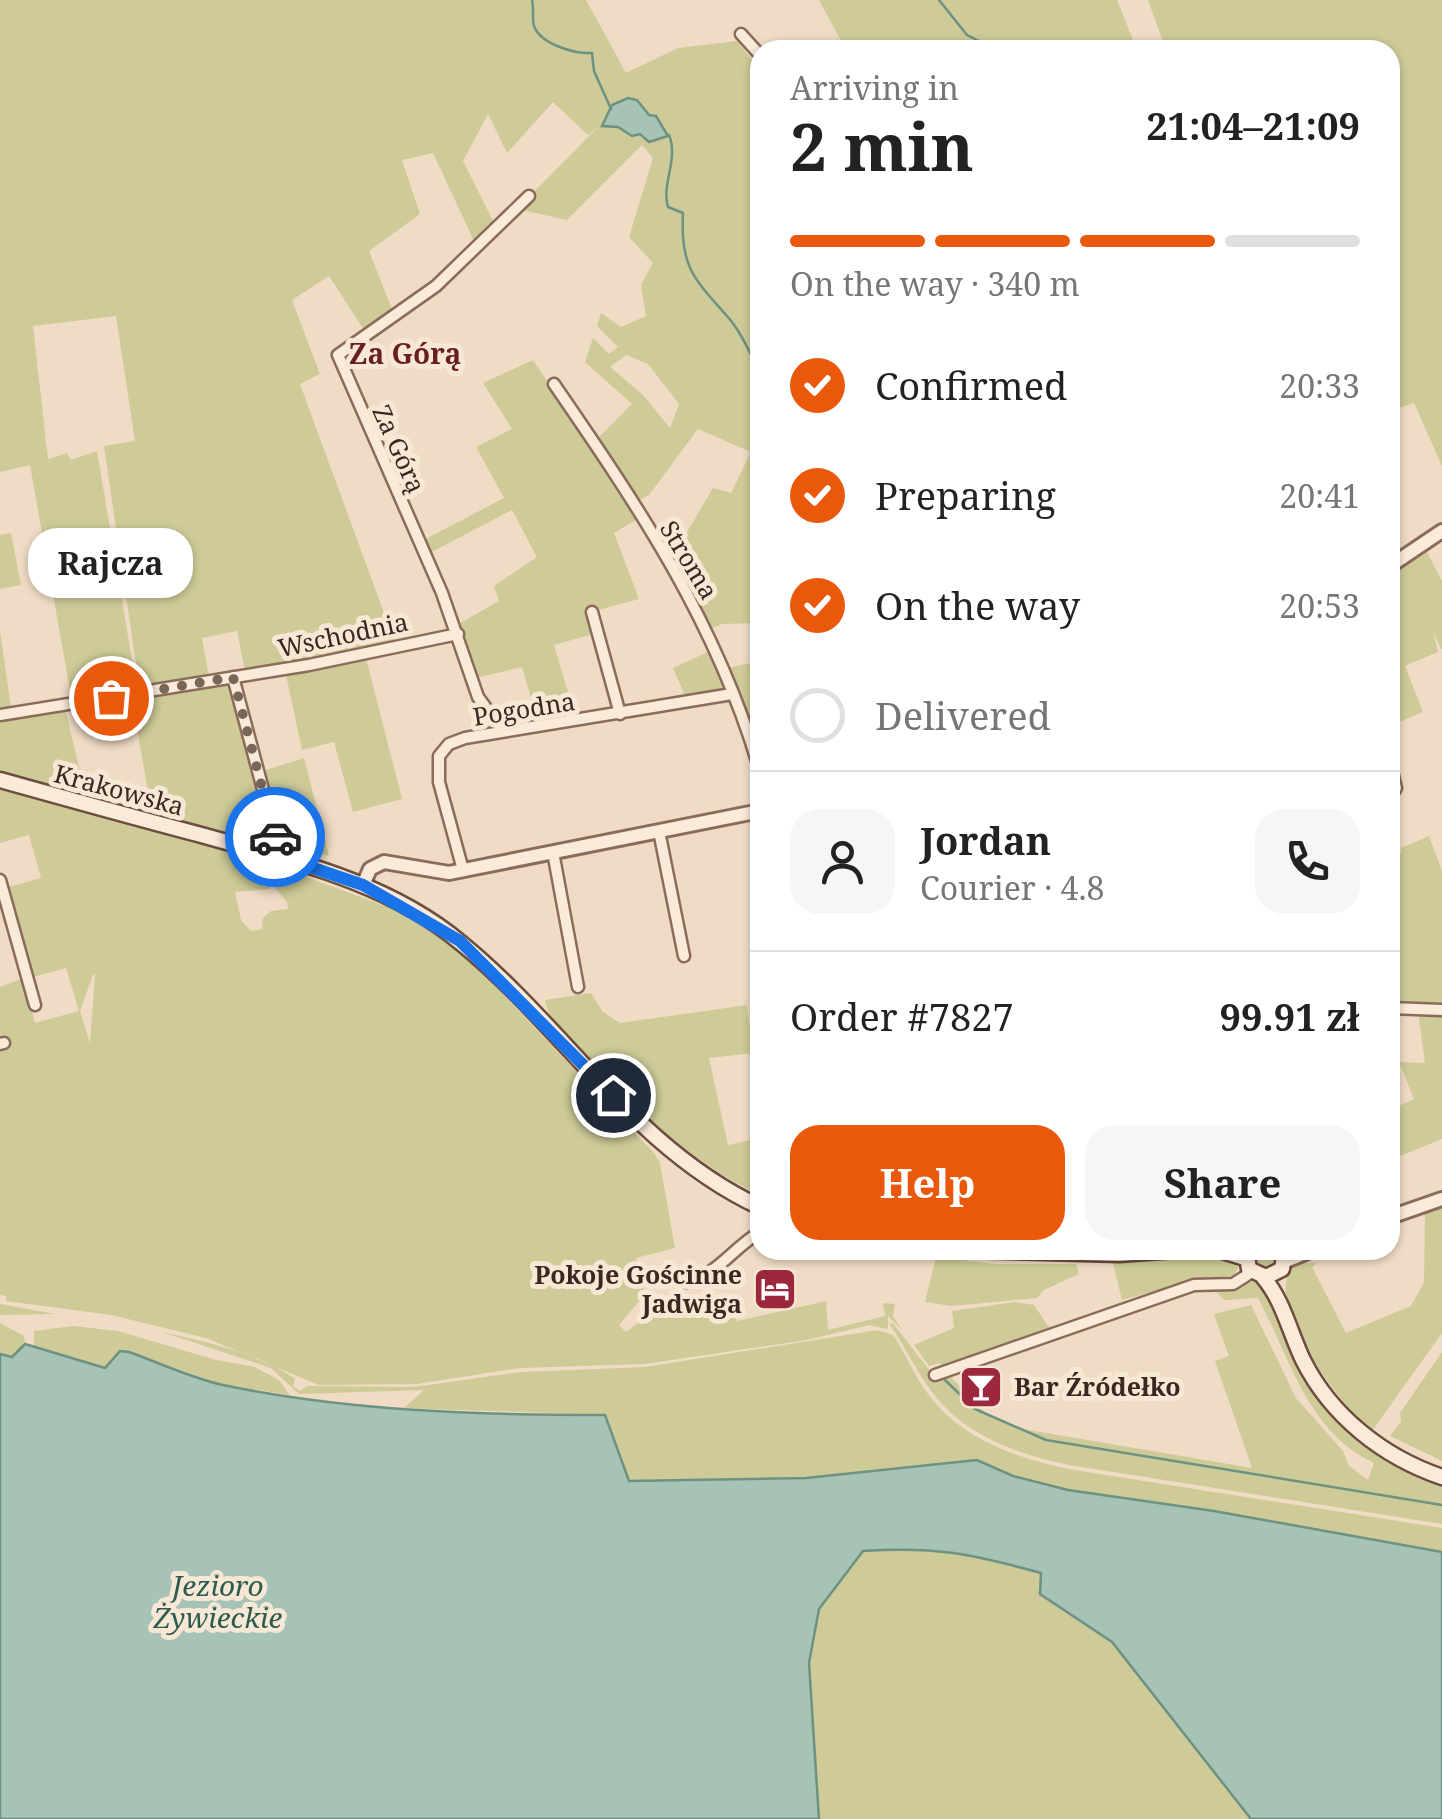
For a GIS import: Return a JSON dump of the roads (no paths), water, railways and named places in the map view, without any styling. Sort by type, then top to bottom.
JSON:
[{"type":"main road","name":"Krakowska","points":[[0,780],[281,857],[363,885],[460,941],[670,1152],[713,1183],[750,1202]]},
{"type":"main road","points":[[1286,1318],[1284,1261],[1251,1264],[1286,1318],[1310,1372],[1344,1416],[1395,1456],[1442,1477]]},
{"type":"street","points":[[741,34],[750,44]]},
{"type":"street","name":"Za Górą","points":[[504,731],[478,697],[458,634],[338,356],[436,286],[528,196]]},
{"type":"street","name":"Stroma","points":[[554,384],[609,459],[714,642],[750,744]]},
{"type":"street","points":[[1400,559],[1442,531]]},
{"type":"street","points":[[592,612],[620,714]]},
{"type":"street","name":"Wschodnia","points":[[0,715],[233,677],[458,634]]},
{"type":"street","points":[[233,677],[281,857]]},
{"type":"street","name":"Pogodna","points":[[463,870],[439,782],[439,756],[457,740],[732,694]]},
{"type":"street","points":[[363,885],[370,869],[384,862],[441,873],[463,870],[750,812]]},
{"type":"street","points":[[659,831],[684,956]]},
{"type":"street","points":[[553,852],[578,988]]},
{"type":"street","points":[[0,880],[35,1005]]},
{"type":"street","points":[[1400,1008],[1442,1010]]},
{"type":"street","points":[[1400,1214],[1442,1199]]},
{"type":"street","points":[[686,1282],[713,1272],[731,1250],[750,1238]]},
{"type":"street","points":[[935,1374],[1194,1285],[1236,1283],[1251,1264]]},
{"type":"water","points":[[628,98],[637,100],[649,115],[656,116],[668,136],[649,142],[640,134],[632,136],[618,127],[602,126],[612,105]]},
{"type":"water","name":"Jezioro Żywieckie","points":[[25,1344],[105,1368],[120,1351],[129,1352],[211,1382],[317,1401],[461,1412],[605,1415],[629,1481],[806,1478],[977,1460],[1013,1476],[1068,1490],[1214,1511],[1442,1552],[1442,1819],[1251,1819],[1112,1642],[1040,1594],[1041,1573],[974,1556],[912,1550],[863,1551],[819,1609],[809,1663],[819,1819],[0,1819],[0,1354],[12,1357]]},
{"type":"waterway","points":[[532,0],[538,33],[568,50],[592,53],[594,71],[611,109]]},
{"type":"waterway","points":[[939,0],[967,35],[977,40]]},
{"type":"waterway","points":[[669,135],[672,153],[666,198],[668,207],[683,213],[684,246],[691,270],[737,329],[750,353]]},
{"type":"waterway","points":[[945,1380],[975,1409],[1046,1440],[1442,1505]]},
{"type":"place","name":"Rajcza","points":[[111,698]]},
{"type":"place","name":"Pokoje Gościnne Jadwiga","points":[[775,1289]]},
{"type":"place","name":"Bar Źródełko","points":[[981,1387]]},
{"type":"district","name":"Za Górą","points":[[405,354]]}]
